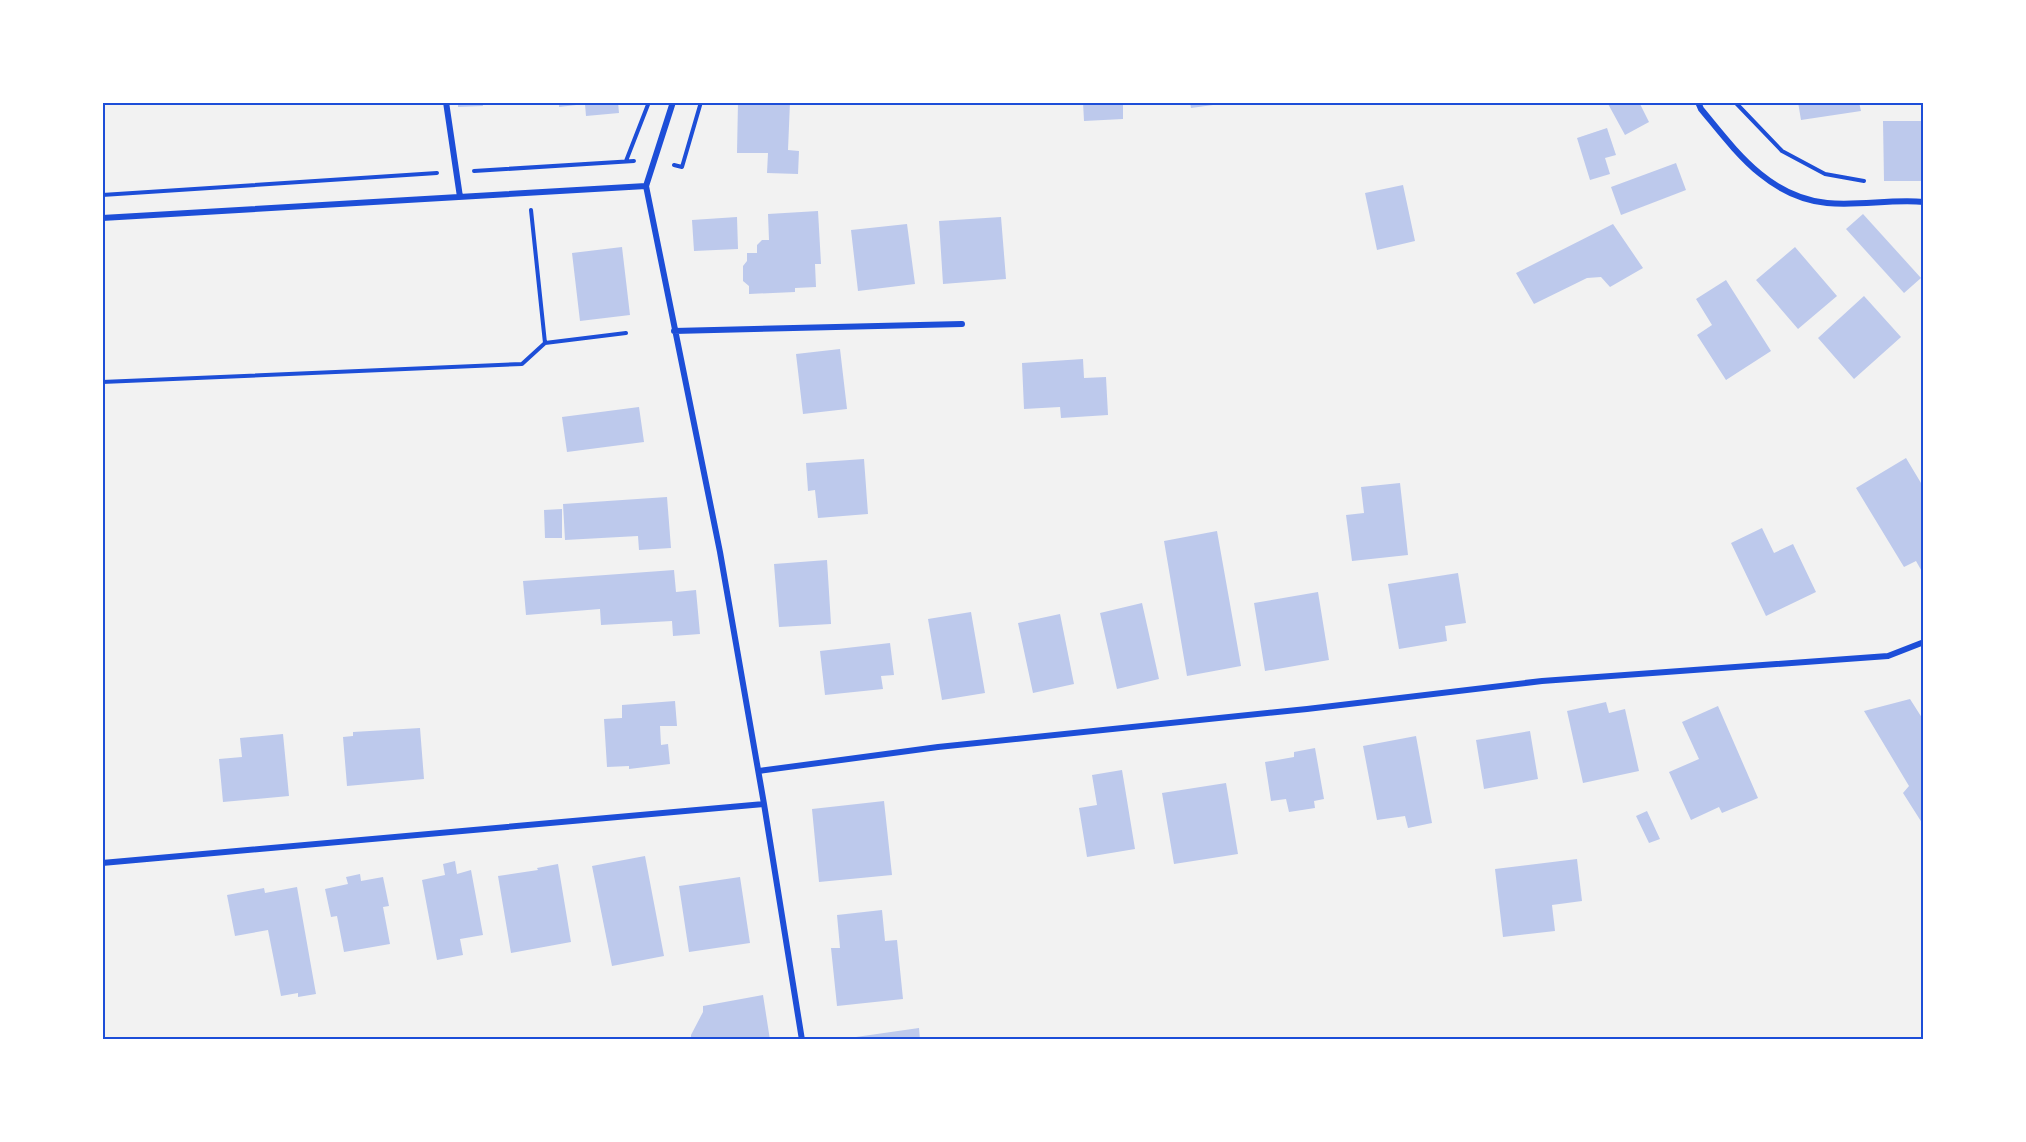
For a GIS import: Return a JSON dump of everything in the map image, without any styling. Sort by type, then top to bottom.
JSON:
[{"type":"street","points":[[446,102],[459,197]]},
{"type":"street","points":[[673,102],[646,186],[720,552],[759,771],[802,1040]]},
{"type":"street","points":[[1698,102],[1701,109],[1744,162],[1781,189],[1803,198],[1826,203],[1895,200],[1924,202]]},
{"type":"street","points":[[102,218],[646,186]]},
{"type":"street","points":[[674,331],[962,324]]},
{"type":"street","points":[[759,771],[938,747],[1306,710],[1542,681],[1888,656],[1924,642]]},
{"type":"street","points":[[102,863],[764,804]]},
{"type":"path","points":[[626,161],[649,102]]},
{"type":"path","points":[[102,195],[655,159],[681,167],[701,102]]},
{"type":"path","points":[[1735,102],[1782,151],[1798,161],[1825,174],[1871,183]]},
{"type":"path","points":[[529,193],[545,343]]},
{"type":"path","points":[[102,382],[522,364],[545,343],[626,333]]},
{"type":"building","points":[[458,102],[482,102],[483,106],[458,107]]},
{"type":"building","points":[[559,102],[618,102],[619,113],[586,116],[585,104],[559,107]]},
{"type":"building","points":[[738,102],[790,102],[788,150],[799,151],[798,174],[767,173],[768,153],[737,153]]},
{"type":"building","points":[[1083,102],[1123,102],[1123,119],[1084,121]]},
{"type":"building","points":[[1190,102],[1213,102],[1213,105],[1191,108]]},
{"type":"building","points":[[1607,102],[1644,102],[1640,104],[1649,122],[1625,135]]},
{"type":"building","points":[[1798,102],[1859,102],[1861,111],[1801,120]]},
{"type":"building","points":[[1883,121],[1924,121],[1924,181],[1884,181]]},
{"type":"building","points":[[1607,128],[1616,155],[1605,158],[1610,174],[1590,180],[1577,138]]},
{"type":"building","points":[[1676,163],[1686,190],[1621,215],[1611,187]]},
{"type":"building","points":[[1403,185],[1415,241],[1377,250],[1365,193]]},
{"type":"building","points":[[818,211],[821,264],[815,264],[816,287],[795,288],[795,292],[749,294],[749,286],[743,281],[743,266],[747,261],[747,253],[757,253],[757,245],[762,240],[769,240],[768,214]]},
{"type":"building","points":[[1863,214],[1921,278],[1904,293],[1846,229]]},
{"type":"building","points":[[737,217],[738,249],[694,251],[692,220]]},
{"type":"building","points":[[1001,217],[1006,279],[943,284],[939,221]]},
{"type":"building","points":[[907,224],[915,284],[858,291],[851,230]]},
{"type":"building","points":[[1613,224],[1643,268],[1610,287],[1601,277],[1587,278],[1534,304],[1516,273]]},
{"type":"building","points":[[622,247],[630,315],[580,321],[572,253]]},
{"type":"building","points":[[1795,247],[1837,296],[1798,329],[1756,280]]},
{"type":"building","points":[[1726,280],[1771,351],[1726,380],[1697,335],[1712,325],[1696,299]]},
{"type":"building","points":[[1864,296],[1901,337],[1854,379],[1818,338]]},
{"type":"building","points":[[840,349],[847,409],[803,414],[796,354]]},
{"type":"building","points":[[1083,359],[1084,378],[1106,377],[1108,415],[1061,418],[1060,407],[1024,409],[1022,363]]},
{"type":"building","points":[[639,407],[644,442],[567,452],[562,417]]},
{"type":"building","points":[[1906,458],[1924,488],[1924,575],[1916,561],[1904,567],[1856,488]]},
{"type":"building","points":[[864,459],[868,514],[818,518],[815,490],[808,491],[806,463]]},
{"type":"building","points":[[1400,483],[1408,555],[1352,561],[1346,515],[1364,513],[1361,487]]},
{"type":"building","points":[[667,497],[671,548],[639,550],[638,536],[565,540],[563,504]]},
{"type":"building","points":[[562,509],[562,538],[545,538],[544,510]]},
{"type":"building","points":[[1762,528],[1774,553],[1793,544],[1816,592],[1766,616],[1731,543]]},
{"type":"building","points":[[1217,531],[1241,666],[1187,676],[1164,541]]},
{"type":"building","points":[[827,560],[831,624],[779,627],[774,564]]},
{"type":"building","points":[[674,570],[676,592],[696,590],[700,634],[673,636],[672,621],[601,625],[600,609],[526,615],[523,581]]},
{"type":"building","points":[[1458,573],[1466,623],[1445,626],[1447,641],[1399,649],[1388,584]]},
{"type":"building","points":[[1318,592],[1329,660],[1265,671],[1254,603]]},
{"type":"building","points":[[1142,603],[1159,679],[1117,689],[1100,613]]},
{"type":"building","points":[[971,612],[985,693],[942,700],[928,619]]},
{"type":"building","points":[[1060,614],[1074,684],[1033,693],[1018,623]]},
{"type":"building","points":[[890,643],[894,675],[881,676],[883,689],[825,695],[820,651]]},
{"type":"building","points":[[1910,699],[1924,721],[1924,826],[1903,793],[1909,786],[1864,711]]},
{"type":"building","points":[[675,701],[677,726],[660,726],[661,745],[668,744],[670,764],[629,769],[629,766],[607,767],[604,719],[622,718],[622,705]]},
{"type":"building","points":[[1606,702],[1609,713],[1625,709],[1639,771],[1583,783],[1567,711]]},
{"type":"building","points":[[1718,706],[1758,798],[1722,813],[1719,807],[1691,820],[1669,772],[1699,759],[1682,722]]},
{"type":"building","points":[[420,728],[424,779],[347,786],[343,737],[353,736],[353,732]]},
{"type":"building","points":[[1530,731],[1538,779],[1484,789],[1476,740]]},
{"type":"building","points":[[283,734],[289,796],[223,802],[219,759],[242,757],[240,738]]},
{"type":"building","points":[[1416,736],[1432,823],[1408,828],[1405,816],[1377,820],[1363,746]]},
{"type":"building","points":[[1315,748],[1324,799],[1314,801],[1315,808],[1289,812],[1286,799],[1271,801],[1265,762],[1294,757],[1294,752]]},
{"type":"building","points":[[1122,770],[1135,849],[1087,857],[1079,808],[1097,805],[1092,775]]},
{"type":"building","points":[[1226,783],[1238,854],[1174,864],[1162,793]]},
{"type":"building","points":[[884,801],[892,875],[819,882],[812,809]]},
{"type":"building","points":[[1647,811],[1660,839],[1649,843],[1636,816]]},
{"type":"building","points":[[645,856],[664,956],[612,966],[592,866]]},
{"type":"building","points":[[1577,859],[1582,901],[1552,905],[1555,931],[1503,937],[1495,869]]},
{"type":"building","points":[[455,861],[457,874],[471,870],[483,935],[460,939],[463,955],[437,960],[422,880],[445,875],[443,864]]},
{"type":"building","points":[[558,864],[571,942],[511,953],[498,876],[538,870],[537,868]]},
{"type":"building","points":[[360,874],[361,881],[383,877],[389,906],[383,907],[390,944],[344,952],[337,916],[331,917],[325,889],[348,884],[346,877]]},
{"type":"building","points":[[740,877],[750,943],[689,952],[679,886]]},
{"type":"building","points":[[297,887],[316,994],[298,997],[298,993],[281,996],[268,930],[235,936],[227,895],[264,888],[265,893]]},
{"type":"building","points":[[882,910],[885,941],[897,940],[903,999],[837,1006],[831,948],[840,948],[837,915]]},
{"type":"building","points":[[763,995],[770,1040],[691,1040],[691,1035],[703,1012],[703,1006]]},
{"type":"building","points":[[919,1028],[920,1040],[842,1040],[842,1039]]}]
